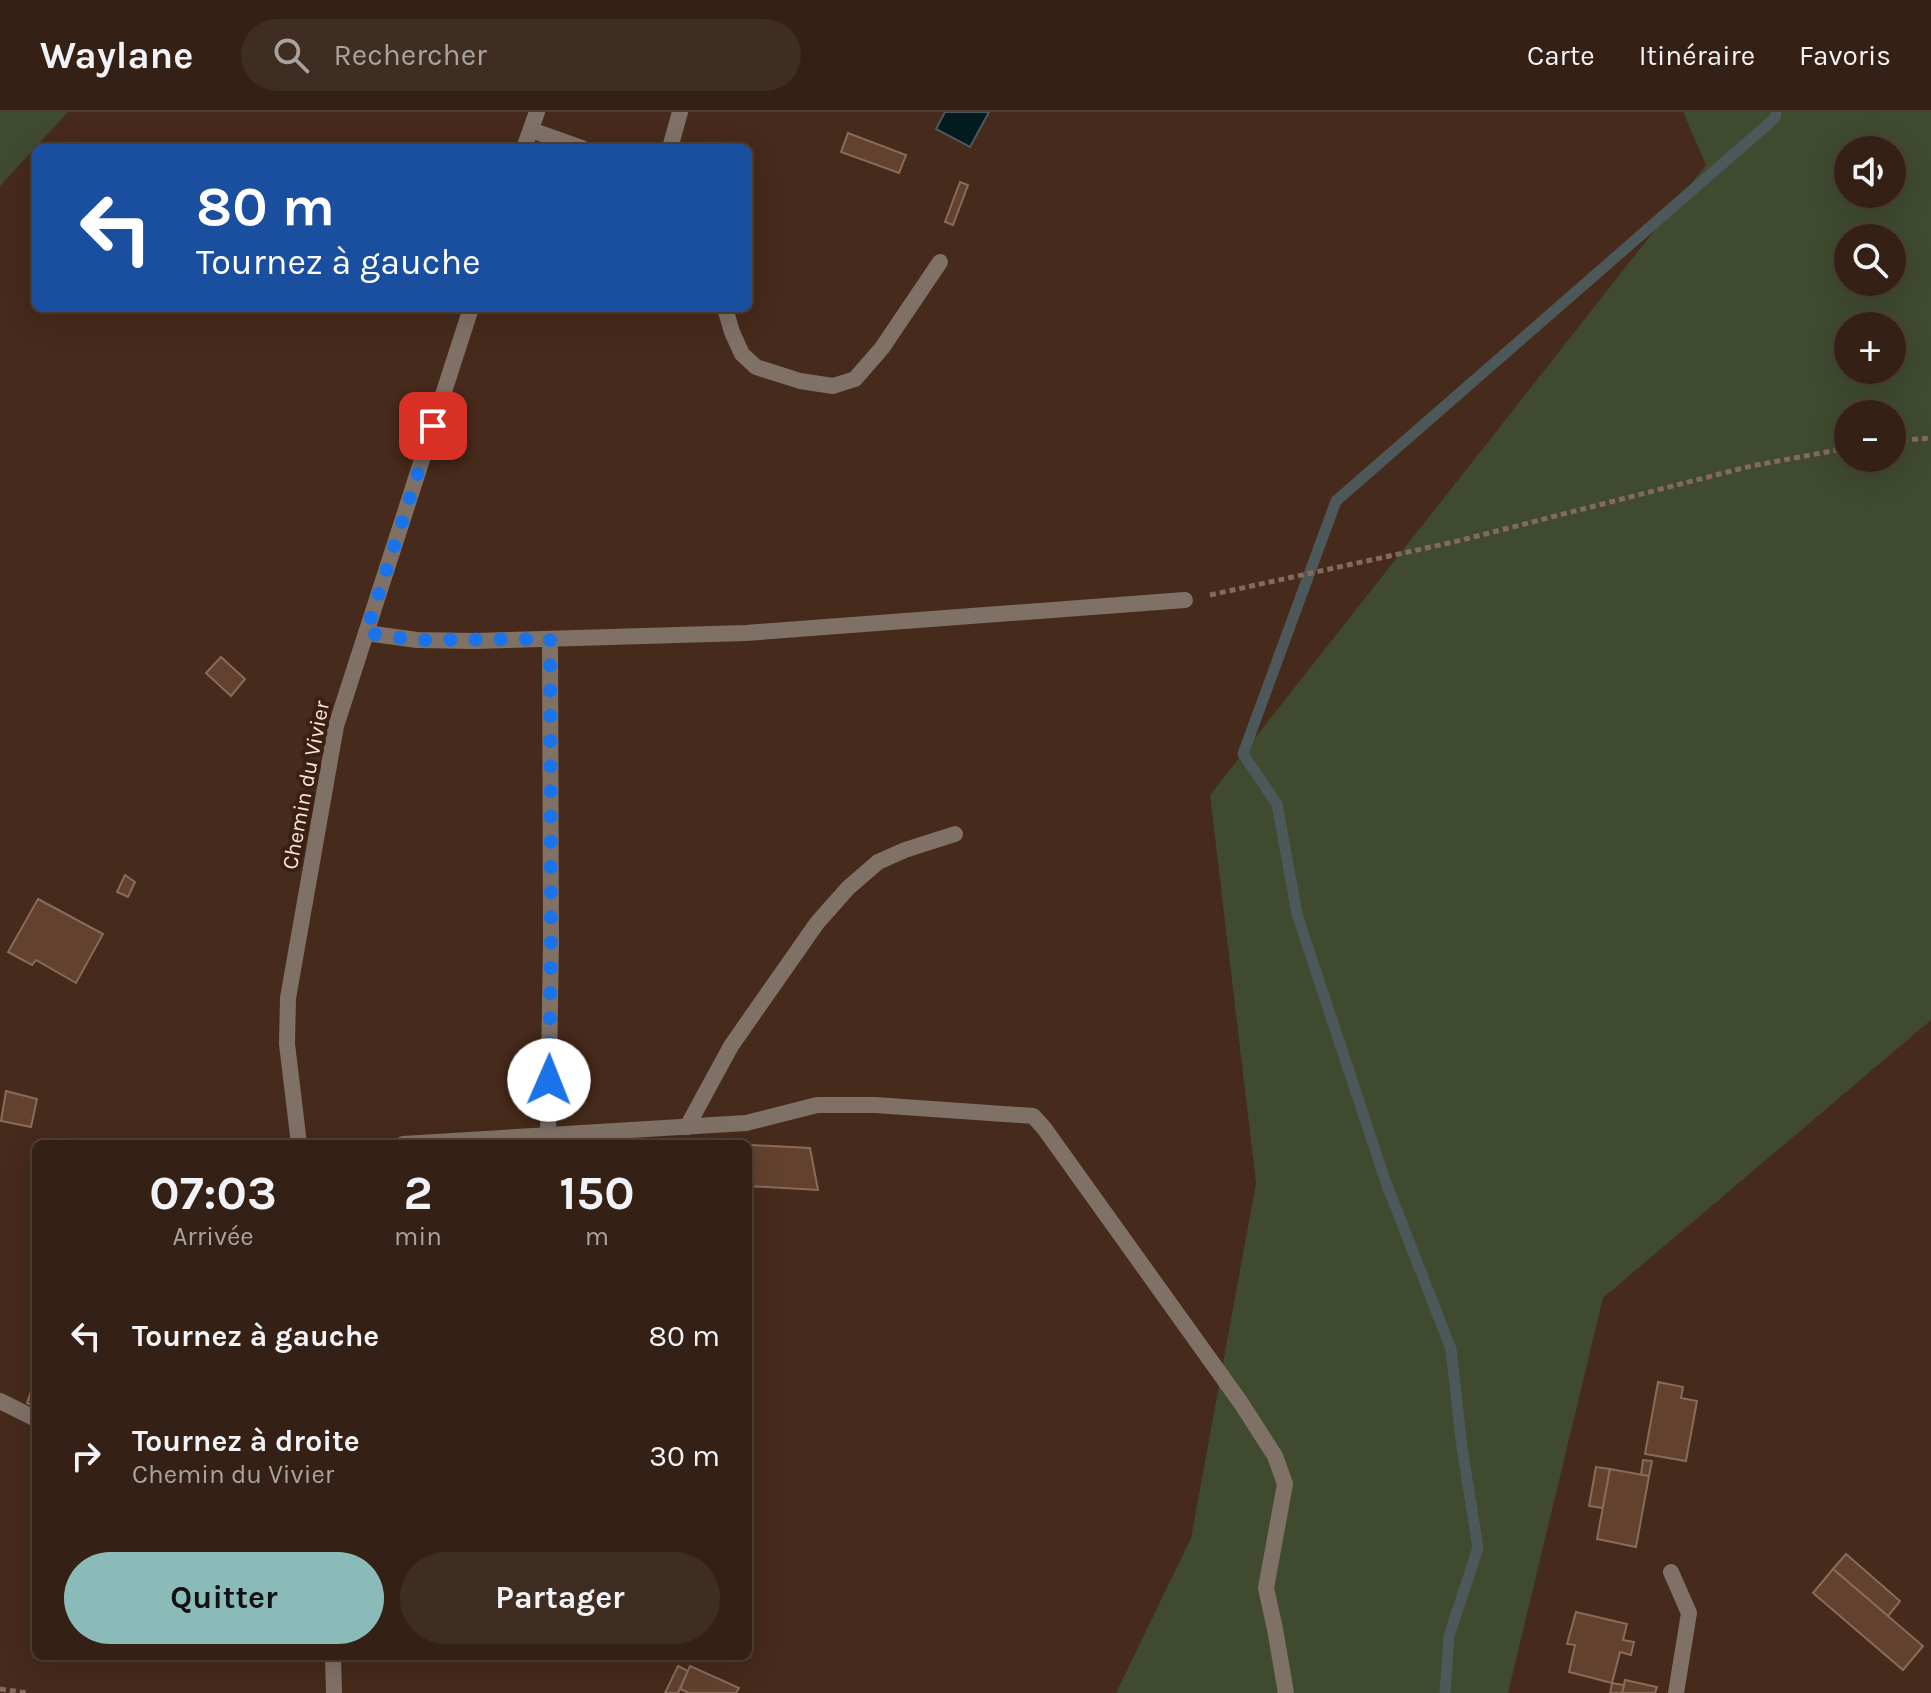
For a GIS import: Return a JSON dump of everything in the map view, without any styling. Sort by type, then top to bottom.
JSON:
[{"type":"street","points":[[526,144],[537,112]]},
{"type":"street","points":[[671,144],[680,112]]},
{"type":"street","points":[[531,130],[571,144]]},
{"type":"street","points":[[726,312],[742,354],[756,367],[800,381],[833,386],[855,379],[882,348],[940,262]]},
{"type":"street","name":"Chemin du Vivier","points":[[299,1140],[287,1044],[288,998],[336,726],[470,312]]},
{"type":"street","points":[[366,633],[417,640],[746,633],[1185,600]]},
{"type":"street","points":[[548,1136],[550,639]]},
{"type":"street","points":[[687,1127],[731,1046],[817,923],[848,888],[878,862],[955,834]]},
{"type":"street","points":[[476,1140],[746,1123],[817,1105],[875,1105],[1033,1116],[1241,1403],[1275,1456],[1285,1484],[1266,1588],[1286,1693]]},
{"type":"street","points":[[0,1401],[32,1417]]},
{"type":"street","points":[[1671,1572],[1689,1613],[1676,1693]]},
{"type":"street","points":[[333,1660],[334,1693]]},
{"type":"path","points":[[1906,440],[1931,438]]},
{"type":"path","points":[[1185,600],[1454,542],[1751,466],[1834,451]]},
{"type":"path","points":[[0,1689],[27,1693]]},
{"type":"green space","points":[[0,112],[68,112],[39,144],[32,144],[32,151],[0,186]]},
{"type":"green space","points":[[1683,112],[1931,112],[1931,1020],[1603,1298],[1508,1693],[1116,1693],[1191,1538],[1256,1183],[1210,795],[1706,165]]},
{"type":"water","points":[[945,112],[989,112],[970,147],[936,129]]},
{"type":"building","points":[[848,133],[906,155],[899,173],[841,152]]},
{"type":"building","points":[[960,182],[968,185],[953,225],[945,222]]},
{"type":"building","points":[[221,657],[245,679],[231,696],[206,673]]},
{"type":"building","points":[[125,875],[135,882],[128,897],[117,892]]},
{"type":"building","points":[[38,899],[103,934],[76,983],[36,960],[32,965],[8,952]]},
{"type":"building","points":[[6,1091],[37,1099],[31,1127],[1,1121]]},
{"type":"building","points":[[752,1145],[810,1148],[818,1190],[752,1186]]},
{"type":"building","points":[[1658,1382],[1683,1387],[1681,1398],[1697,1401],[1686,1461],[1645,1454]]},
{"type":"building","points":[[32,1389],[32,1405],[27,1403]]},
{"type":"building","points":[[1643,1460],[1652,1461],[1649,1476],[1641,1475]]},
{"type":"building","points":[[1596,1467],[1610,1469],[1603,1508],[1589,1506]]},
{"type":"building","points":[[1610,1469],[1649,1476],[1636,1547],[1597,1539]]},
{"type":"building","points":[[1846,1554],[1900,1601],[1888,1616],[1833,1569]]},
{"type":"building","points":[[1833,1569],[1923,1646],[1903,1670],[1813,1593]]},
{"type":"building","points":[[1576,1612],[1627,1624],[1623,1640],[1634,1642],[1631,1655],[1620,1652],[1612,1683],[1569,1672],[1575,1645],[1567,1644]]},
{"type":"building","points":[[678,1666],[688,1671],[678,1693],[665,1693]]},
{"type":"building","points":[[690,1666],[739,1688],[736,1693],[689,1693],[680,1689]]},
{"type":"building","points":[[1625,1680],[1657,1687],[1655,1693],[1622,1693]]},
{"type":"building","points":[[1612,1683],[1624,1685],[1622,1693],[1610,1693]]},
{"type":"waterway","points":[[1445,1693],[1449,1636],[1478,1548],[1451,1349],[1385,1180],[1297,914],[1277,804],[1243,754],[1336,501],[1775,118],[1776,112]]},
{"type":"route","points":[[433,426],[366,633],[417,640],[550,639],[549,1080]]}]
